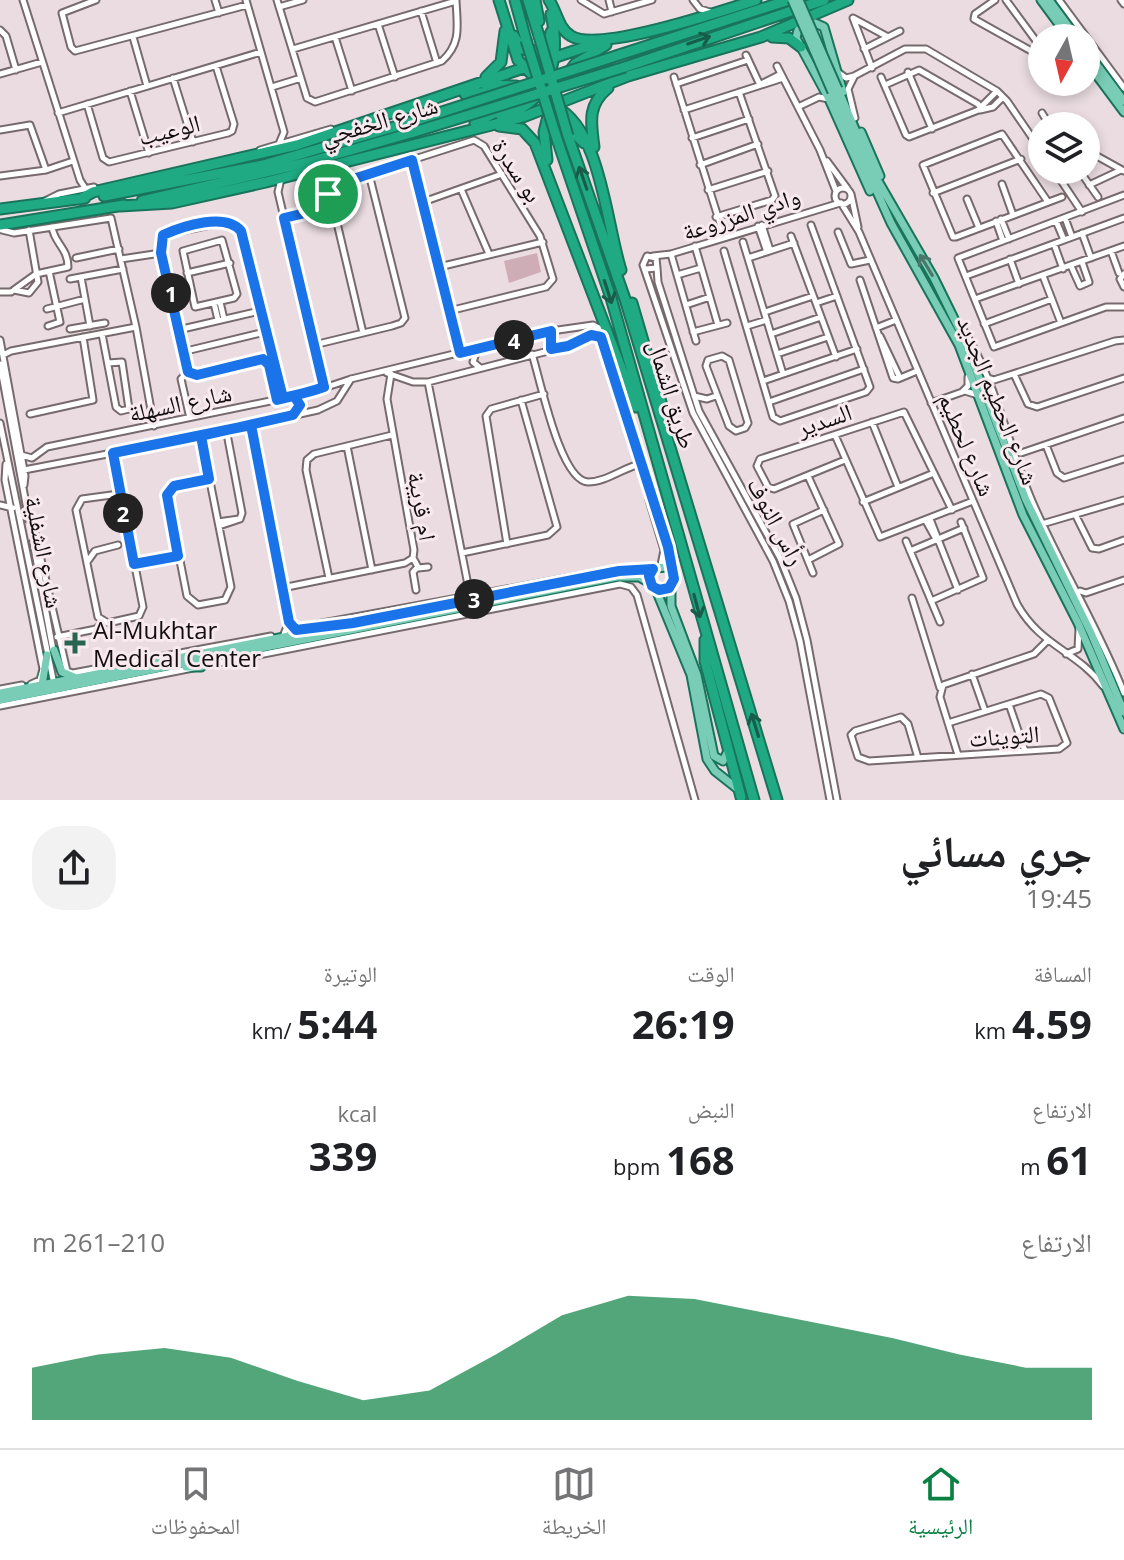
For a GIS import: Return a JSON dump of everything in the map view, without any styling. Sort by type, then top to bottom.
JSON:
[{"type":"highway","points":[[475,84],[496,69],[503,58],[506,44],[499,0]]},
{"type":"highway","name":"طريق الشمال","points":[[515,0],[557,139],[611,298],[754,800]]},
{"type":"highway","name":"طريق الشمال","points":[[528,0],[568,136],[625,299],[674,466],[780,800]]},
{"type":"highway","points":[[535,0],[538,34]]},
{"type":"highway","points":[[502,12],[519,45],[526,51],[539,51],[551,39],[548,0]]},
{"type":"highway","points":[[548,0],[562,27],[573,37],[587,41],[627,36],[756,0]]},
{"type":"highway","points":[[120,206],[172,203],[281,179],[520,110],[539,96],[556,56],[548,0]]},
{"type":"highway","name":"شارع الخفجي","points":[[1,229],[31,226],[296,165],[790,0]]},
{"type":"highway","points":[[422,140],[515,119],[586,93],[627,72],[824,0]]},
{"type":"highway","points":[[627,36],[603,51],[598,61],[607,74],[627,72],[761,37],[848,0]]},
{"type":"highway","points":[[502,12],[523,66],[545,86],[586,93]]},
{"type":"highway","points":[[556,194],[544,149],[544,132],[556,89],[564,75],[580,59],[627,36]]},
{"type":"highway","points":[[761,37],[785,36],[801,47]]},
{"type":"highway","points":[[78,195],[258,155],[609,39]]},
{"type":"highway","points":[[595,164],[591,121],[593,105],[603,91],[627,72]]},
{"type":"highway","name":"شارع الخفجي","points":[[0,209],[39,205],[78,195],[139,191],[263,165],[627,72]]},
{"type":"highway","points":[[447,94],[498,84],[520,87],[568,113],[581,128],[595,164],[619,263],[658,387],[674,466]]},
{"type":"highway","points":[[408,107],[473,91],[496,94],[501,103],[498,111],[475,123]]},
{"type":"highway","points":[[544,149],[550,129],[558,125],[567,126],[581,138],[595,164]]},
{"type":"highway","points":[[422,140],[498,127],[522,129],[535,143],[653,451]]},
{"type":"highway","points":[[258,155],[276,144]]},
{"type":"highway","points":[[0,209],[57,208],[139,191]]},
{"type":"highway","points":[[72,215],[98,219]]},
{"type":"highway","points":[[706,637],[704,658],[742,798]]},
{"type":"main road","name":"شارع الحطيم الجديد","points":[[790,0],[894,221],[959,345],[1023,515],[1078,623],[1124,729]]},
{"type":"main road","name":"شارع الحطيم الجديد","points":[[799,0],[833,93]]},
{"type":"main road","points":[[1041,0],[1059,24]]},
{"type":"main road","points":[[1049,0],[1067,24]]},
{"type":"main road","points":[[815,23],[823,25],[834,67],[894,221],[865,181],[833,93],[817,77],[796,36],[798,30],[815,23]]},
{"type":"main road","points":[[1100,62],[1105,63]]},
{"type":"main road","points":[[1100,73],[1124,101]]},
{"type":"main road","points":[[1100,79],[1124,112]]},
{"type":"main road","name":"شارع الحطيم الجديد","points":[[894,221],[952,313],[981,379],[1032,516],[1091,633],[1124,712]]},
{"type":"main road","points":[[657,567],[653,586],[682,648],[696,692],[707,759],[715,771],[736,786],[742,798]]},
{"type":"main road","points":[[0,700],[58,685],[172,666],[627,570],[657,567],[671,569],[674,579],[671,606],[697,675],[710,754],[716,764],[727,766],[732,759]]},
{"type":"main road","points":[[13,687],[58,685],[76,678],[353,623],[628,576],[642,577],[663,590],[672,585]]},
{"type":"main road","points":[[597,581],[629,579],[645,584],[656,596],[682,648]]},
{"type":"main road","points":[[533,584],[545,589]]},
{"type":"main road","points":[[538,601],[545,589]]},
{"type":"main road","points":[[303,629],[353,623]]},
{"type":"main road","points":[[50,652],[62,672],[76,678]]},
{"type":"main road","points":[[34,686],[50,652]]},
{"type":"main road","points":[[138,665],[150,658]]},
{"type":"main road","points":[[172,666],[201,667]]},
{"type":"main road","points":[[0,691],[34,686]]},
{"type":"main road","points":[[708,737],[715,758],[723,761],[728,754],[725,733]]},
{"type":"street","points":[[23,0],[79,179],[87,189]]},
{"type":"street","points":[[96,0],[62,13],[71,47],[80,51],[247,3],[284,132],[294,140]]},
{"type":"street","points":[[215,0],[219,13]]},
{"type":"street","points":[[293,49],[456,0],[458,37],[448,56],[437,63],[315,102],[307,98],[278,4],[303,0]]},
{"type":"street","points":[[581,0],[600,13],[652,0]]},
{"type":"street","points":[[609,0],[612,12]]},
{"type":"street","points":[[693,0],[700,9],[715,13]]},
{"type":"street","points":[[995,0],[975,14],[974,19],[1028,49]]},
{"type":"street","points":[[1006,0],[1028,30]]},
{"type":"street","points":[[1059,0],[1124,88]]},
{"type":"street","points":[[421,11],[437,63]]},
{"type":"street","points":[[873,67],[854,18],[888,37]]},
{"type":"street","points":[[378,24],[395,77]]},
{"type":"street","points":[[0,30],[6,36],[16,70]]},
{"type":"street","points":[[865,50],[900,31]]},
{"type":"street","points":[[133,37],[147,86]]},
{"type":"street","points":[[335,37],[352,91]]},
{"type":"street","points":[[834,67],[844,77],[854,76],[905,49],[922,48],[997,91],[1028,132]]},
{"type":"street","points":[[58,113],[261,52]]},
{"type":"street","points":[[722,237],[675,80],[747,57],[760,85]]},
{"type":"street","points":[[0,74],[42,62]]},
{"type":"street","name":"الوعيب","points":[[87,104],[105,160],[112,162],[228,133],[234,129],[216,66]]},
{"type":"street","name":"شارع لحطيم","points":[[777,66],[820,150],[836,194],[859,232]]},
{"type":"street","points":[[885,85],[908,72],[921,70],[980,109]]},
{"type":"street","points":[[908,72],[932,129]]},
{"type":"street","points":[[684,110],[782,76]]},
{"type":"street","points":[[854,76],[848,89],[855,118]]},
{"type":"street","points":[[814,98],[818,88],[817,77]]},
{"type":"street","points":[[881,77],[906,135],[911,137],[980,109],[993,107],[1003,97]]},
{"type":"street","points":[[173,78],[193,142]]},
{"type":"street","points":[[272,87],[301,78]]},
{"type":"street","points":[[130,91],[149,153]]},
{"type":"street","points":[[980,109],[997,91]]},
{"type":"street","points":[[716,217],[774,198],[776,193],[739,92]]},
{"type":"street","points":[[798,107],[814,98],[833,93]]},
{"type":"street","name":"شارع الخفجي","points":[[78,195],[87,189],[167,173],[408,107]]},
{"type":"street","points":[[692,138],[749,119]]},
{"type":"street","points":[[0,130],[30,125],[46,170]]},
{"type":"street","points":[[276,144],[284,132]]},
{"type":"street","points":[[1048,202],[1006,137],[999,134],[926,161],[923,168],[952,236],[979,228],[1062,197]]},
{"type":"street","name":"بو سدرة","points":[[331,207],[330,187],[474,140],[484,146],[543,242],[553,276],[549,286],[449,311]]},
{"type":"street","points":[[700,165],[758,144]]},
{"type":"street","name":"شارع لحطيم","points":[[820,150],[849,191],[869,259],[1017,604],[1047,641],[1090,670],[1108,693]]},
{"type":"street","points":[[1100,158],[1123,170]]},
{"type":"street","points":[[933,193],[1021,159]]},
{"type":"street","points":[[412,160],[460,353]]},
{"type":"street","points":[[0,176],[46,170],[73,161]]},
{"type":"street","points":[[1098,197],[1089,185],[1123,170]]},
{"type":"street","points":[[708,190],[768,171]]},
{"type":"street","points":[[314,345],[399,324],[405,315],[369,174]]},
{"type":"street","points":[[423,202],[502,174]]},
{"type":"street","points":[[78,195],[79,179]]},
{"type":"street","points":[[281,179],[278,192],[324,387]]},
{"type":"street","points":[[266,182],[278,192]]},
{"type":"street","points":[[1002,184],[1013,215]]},
{"type":"street","points":[[1063,184],[1082,212]]},
{"type":"street","points":[[836,194],[842,188],[849,191],[849,200],[841,203]]},
{"type":"street","points":[[461,189],[489,254]]},
{"type":"street","name":"وادي المزروعة","points":[[823,206],[836,194]]},
{"type":"street","points":[[1124,195],[958,258],[995,347],[1106,307],[1124,307]]},
{"type":"street","points":[[967,199],[979,228]]},
{"type":"street","name":"وادي المزروعة","points":[[653,256],[671,254],[841,203]]},
{"type":"street","points":[[284,218],[331,207],[363,333]]},
{"type":"street","points":[[14,290],[29,293],[38,282],[31,226],[52,227],[111,218],[136,327],[154,426]]},
{"type":"street","points":[[1065,218],[1072,237]]},
{"type":"street","points":[[966,276],[1124,218]]},
{"type":"street","points":[[998,220],[1006,240]]},
{"type":"street","points":[[188,372],[161,253],[163,235],[173,230],[221,221],[234,223],[241,231],[280,399]]},
{"type":"street","points":[[1056,221],[1064,240]]},
{"type":"street","points":[[760,225],[769,251]]},
{"type":"street","points":[[724,251],[774,418],[778,421],[866,392],[870,385],[811,225]]},
{"type":"street","points":[[0,292],[6,294],[38,273],[69,265],[66,250],[55,239],[52,227]]},
{"type":"street","points":[[838,232],[850,263],[857,264],[869,259]]},
{"type":"street","points":[[1082,233],[1091,258]]},
{"type":"street","points":[[219,240],[225,243],[237,294],[194,306],[187,273],[185,249],[219,240]]},
{"type":"street","points":[[748,258],[792,240],[836,357]]},
{"type":"street","points":[[439,267],[543,242]]},
{"type":"street","points":[[743,242],[783,374]]},
{"type":"street","points":[[1054,244],[1063,269]]},
{"type":"street","points":[[695,246],[718,325]]},
{"type":"street","points":[[975,299],[1124,246]]},
{"type":"street","points":[[76,258],[119,249]]},
{"type":"street","points":[[1111,251],[1122,274],[1120,279],[1124,287]]},
{"type":"street","points":[[121,259],[161,253]]},
{"type":"street","points":[[671,254],[696,341]]},
{"type":"street","name":"وادي المزروعة","points":[[657,266],[671,254]]},
{"type":"street","points":[[653,256],[644,260],[646,269],[657,266]]},
{"type":"street","name":"رأس النوف","points":[[653,256],[658,282],[699,411],[780,558],[792,587],[807,640],[837,800]]},
{"type":"street","points":[[1010,259],[1019,284]]},
{"type":"street","points":[[1071,266],[1080,286],[1089,282],[1082,262]]},
{"type":"street","points":[[187,273],[230,263]]},
{"type":"street","points":[[677,275],[701,268]]},
{"type":"street","points":[[70,279],[123,269]]},
{"type":"street","name":"رأس النوف","points":[[646,269],[693,413],[786,590],[800,641],[830,800]]},
{"type":"street","points":[[48,326],[59,323],[49,271]]},
{"type":"street","points":[[1043,276],[1061,323]]},
{"type":"street","points":[[81,277],[90,326]]},
{"type":"street","points":[[860,280],[876,328],[901,378],[917,371]]},
{"type":"street","points":[[38,282],[53,290]]},
{"type":"street","points":[[764,312],[837,296]]},
{"type":"street","points":[[686,305],[710,297]]},
{"type":"street","points":[[47,309],[85,299]]},
{"type":"street","points":[[984,324],[1052,299]]},
{"type":"street","points":[[217,302],[221,320]]},
{"type":"street","points":[[178,330],[260,311]]},
{"type":"street","points":[[952,313],[991,382],[1013,451],[1042,524],[1083,600],[1123,687]]},
{"type":"street","points":[[771,334],[821,317]]},
{"type":"street","points":[[876,328],[895,318]]},
{"type":"street","points":[[747,326],[767,320]]},
{"type":"street","points":[[70,329],[105,323]]},
{"type":"street","points":[[693,332],[727,323]]},
{"type":"street","name":"شارع السهلة","points":[[35,457],[47,447],[309,393],[351,379],[551,331],[596,325],[602,331],[605,343]]},
{"type":"street","points":[[3,355],[136,327]]},
{"type":"street","points":[[551,331],[551,349]]},
{"type":"street","points":[[182,352],[265,332]]},
{"type":"street","points":[[102,334],[116,407],[121,411],[129,409],[122,362],[108,363]]},
{"type":"street","name":"شارع السهلة","points":[[383,373],[413,382],[428,382],[568,346],[591,335],[601,337],[605,343]]},
{"type":"street","points":[[30,414],[93,400],[83,337]]},
{"type":"street","points":[[777,354],[828,337]]},
{"type":"street","points":[[991,382],[1124,340]]},
{"type":"street","name":"طريق الشمال","points":[[605,343],[668,547],[671,569]]},
{"type":"street","points":[[1,344],[11,351]]},
{"type":"street","name":"شارع الشفلية","points":[[1,344],[10,419],[58,685]]},
{"type":"street","points":[[959,345],[969,383],[962,392]]},
{"type":"street","points":[[477,349],[473,362],[481,368]]},
{"type":"street","points":[[763,381],[857,349]]},
{"type":"street","points":[[532,354],[561,453],[578,479],[593,481],[640,464]]},
{"type":"street","points":[[724,356],[729,360],[748,423],[745,428],[731,430],[716,396],[706,364],[710,359],[724,356]]},
{"type":"street","points":[[188,372],[197,375],[270,360]]},
{"type":"street","points":[[2,365],[20,452]]},
{"type":"street","points":[[769,402],[864,369]]},
{"type":"street","points":[[188,372],[181,379],[189,414]]},
{"type":"street","name":"ام قريبة","points":[[282,588],[408,562],[413,558],[392,435],[387,392],[391,374]]},
{"type":"street","points":[[1014,374],[1028,404],[1037,407],[1124,378]]},
{"type":"street","name":"شارع السهلة","points":[[24,473],[43,466],[201,436],[310,411],[337,401],[351,379]]},
{"type":"street","points":[[428,382],[470,594]]},
{"type":"street","points":[[931,403],[962,392],[978,395]]},
{"type":"street","points":[[309,393],[304,403],[310,411]]},
{"type":"street","points":[[507,544],[486,418],[491,409],[544,394]]},
{"type":"street","points":[[293,415],[300,405],[294,396]]},
{"type":"street","points":[[693,396],[707,399],[716,396]]},
{"type":"street","points":[[699,411],[707,399]]},
{"type":"street","points":[[462,553],[548,535],[557,527],[521,400]]},
{"type":"street","name":"السدير","points":[[845,460],[771,489],[757,462],[900,412],[908,415],[952,510]]},
{"type":"street","points":[[1013,451],[1021,453],[1124,418]]},
{"type":"street","points":[[10,419],[20,452],[27,459],[35,457],[43,466]]},
{"type":"street","points":[[872,422],[898,487]]},
{"type":"street","name":"شارع الشفلية","points":[[0,423],[45,644],[50,652]]},
{"type":"street","points":[[251,425],[289,622],[284,634]]},
{"type":"street","points":[[329,578],[306,463],[311,455],[392,435]]},
{"type":"street","points":[[835,435],[880,537],[973,501]]},
{"type":"street","points":[[201,436],[231,587],[225,600],[198,605],[190,601],[178,556],[167,492],[174,486],[209,479]]},
{"type":"street","points":[[218,524],[240,519],[242,513],[228,439]]},
{"type":"street","points":[[1046,445],[1057,473],[1064,478],[1124,459]]},
{"type":"street","points":[[347,446],[372,570]]},
{"type":"street","name":"شارع الشفلية","points":[[20,452],[26,504]]},
{"type":"street","points":[[57,637],[96,629],[104,622],[134,618],[141,614],[143,607],[113,453]]},
{"type":"street","points":[[1017,461],[1021,453]]},
{"type":"street","points":[[7,459],[5,479],[43,671],[34,686]]},
{"type":"street","points":[[863,502],[934,473]]},
{"type":"street","name":"طريق الشمال","points":[[644,476],[664,550],[657,567]]},
{"type":"street","points":[[808,476],[839,544],[808,560]]},
{"type":"street","points":[[104,622],[98,617],[77,505],[82,499],[119,494]]},
{"type":"street","points":[[10,496],[2,505],[13,508]]},
{"type":"street","points":[[1042,524],[1051,524],[1124,500]]},
{"type":"street","points":[[813,573],[793,524],[824,510]]},
{"type":"street","points":[[1076,516],[1092,548],[1099,549],[1124,540]]},
{"type":"street","name":"شارع الشفلية","points":[[28,518],[33,525],[48,601],[67,671],[73,673],[150,658]]},
{"type":"street","points":[[928,520],[958,590]]},
{"type":"street","points":[[1047,533],[1051,524]]},
{"type":"street","points":[[910,551],[962,525],[983,577],[931,601]]},
{"type":"street","points":[[906,541],[940,622]]},
{"type":"street","points":[[87,562],[95,551],[118,545]]},
{"type":"street","points":[[134,564],[178,556]]},
{"type":"street","points":[[413,558],[418,568]]},
{"type":"street","points":[[416,590],[413,572],[428,567]]},
{"type":"street","points":[[150,658],[284,634],[470,594],[611,569],[627,570]]},
{"type":"street","points":[[1078,591],[1086,593],[1124,580]]},
{"type":"street","points":[[0,706],[613,585],[631,587],[639,601],[695,800]]},
{"type":"street","points":[[1083,600],[1086,593]]},
{"type":"street","points":[[912,598],[958,755]]},
{"type":"street","points":[[48,601],[48,624]]},
{"type":"street","points":[[289,622],[303,629]]},
{"type":"street","points":[[1065,655],[1073,653],[1079,646],[1078,623]]},
{"type":"street","points":[[37,636],[45,644]]},
{"type":"street","points":[[940,688],[947,682],[1034,654],[1047,641]]},
{"type":"street","points":[[1113,669],[1124,674]]},
{"type":"street","name":"التوينات","points":[[972,674],[985,711]]},
{"type":"street","points":[[0,691],[13,687]]},
{"type":"street","name":"التوينات","points":[[918,758],[908,724],[901,717],[855,731],[851,735],[856,754],[865,761],[918,758],[1025,751],[1063,748],[1067,738],[1046,695],[948,723]]},
{"type":"street","points":[[1009,704],[1025,751]]},
{"type":"shaded area","points":[[537,253],[541,272],[509,283],[504,261]]},
{"type":"place","name":"Al-Mukhtar Medical Center","points":[[75,643]]},
{"type":"route","points":[[328,194],[331,207],[284,218],[324,387],[309,393],[283,398],[237,225],[221,221],[173,230],[163,235],[161,253],[188,372],[197,375],[263,359],[269,365],[277,400],[294,396],[300,405],[293,415],[201,436],[209,479],[174,486],[167,495],[178,556],[134,564],[113,453],[201,436],[251,425],[289,622],[296,630],[353,623],[619,571],[653,569],[649,576],[652,586],[659,590],[669,588],[674,579],[668,547],[601,337],[595,334],[584,336],[568,346],[551,349],[551,331],[460,353],[412,160],[332,186],[328,194]]}]
